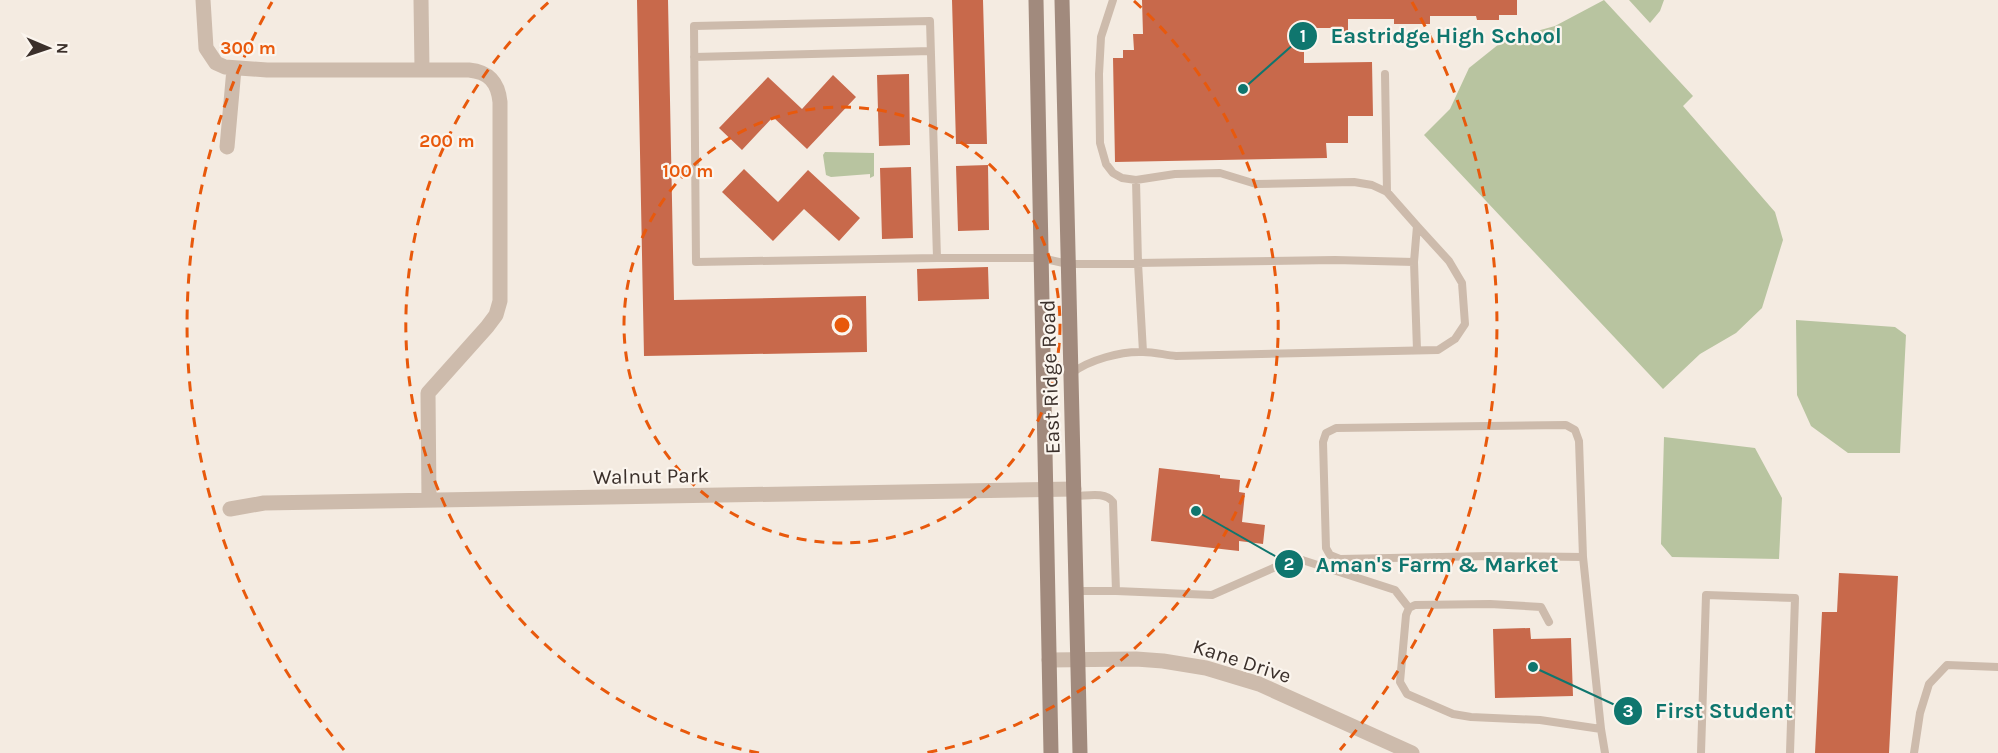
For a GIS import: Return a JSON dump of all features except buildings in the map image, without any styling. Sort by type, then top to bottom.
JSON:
[{"type":"main road","name":"East Ridge Road","points":[[1036,0],[1051,753]]},
{"type":"main road","name":"East Ridge Road","points":[[1062,0],[1080,753]]},
{"type":"street","points":[[203,0],[206,48],[216,63],[234,69],[469,70],[487,74],[497,87],[500,102],[498,308],[487,327],[428,393],[429,500]]},
{"type":"street","points":[[421,0],[422,69]]},
{"type":"street","points":[[227,147],[234,69]]},
{"type":"street","name":"Walnut Park","points":[[230,509],[264,503],[1046,490],[1074,493]]},
{"type":"street","name":"Kane Drive","points":[[1049,660],[1149,660],[1206,668],[1259,684],[1412,753]]},
{"type":"lane","points":[[1071,374],[1078,368],[1104,358],[1143,352],[1186,356],[1438,350],[1455,339],[1465,324],[1462,283],[1449,261],[1387,192],[1372,184],[1354,182],[1256,184],[1220,173],[1175,174],[1136,180],[1122,178],[1113,173],[1106,164],[1100,143],[1100,46],[1106,18],[1113,0]]},
{"type":"lane","points":[[937,258],[930,21],[694,26],[696,262],[937,258],[1041,258],[1068,264],[1335,260],[1414,262]]},
{"type":"lane","points":[[694,57],[930,51]]},
{"type":"lane","points":[[1385,74],[1387,192]]},
{"type":"lane","points":[[1136,180],[1137,263],[1143,352]]},
{"type":"lane","points":[[1417,226],[1414,262],[1417,350]]},
{"type":"lane","points":[[1582,557],[1340,559],[1330,555],[1326,548],[1323,442],[1326,434],[1336,428],[1566,425],[1575,430],[1579,441],[1582,557],[1600,729],[1605,753]]},
{"type":"lane","points":[[1074,493],[1103,495],[1109,497],[1113,502],[1116,591]]},
{"type":"lane","points":[[1077,591],[1212,595],[1296,558],[1395,590],[1408,608]]},
{"type":"lane","points":[[1701,753],[1706,595],[1795,598],[1790,753]]},
{"type":"lane","points":[[1408,608],[1415,605],[1490,603],[1541,607],[1549,622]]},
{"type":"lane","points":[[1408,608],[1400,682],[1407,694],[1453,714],[1540,720],[1600,729]]},
{"type":"lane","points":[[1914,753],[1920,713],[1929,684],[1947,665],[1998,667]]},
{"type":"green space","points":[[1604,0],[1693,96],[1683,106],[1775,212],[1783,240],[1762,308],[1736,333],[1700,354],[1663,389],[1424,135],[1450,109],[1469,68],[1504,40],[1555,26]]},
{"type":"green space","points":[[1629,0],[1664,0],[1660,11],[1650,23]]},
{"type":"green space","points":[[825,152],[874,153],[874,176],[870,178],[870,174],[831,177],[826,175],[823,155]]},
{"type":"green space","points":[[1796,320],[1895,327],[1906,335],[1900,453],[1848,453],[1811,426],[1797,395]]},
{"type":"green space","points":[[1664,437],[1755,448],[1782,498],[1779,559],[1672,557],[1661,544]]},
{"type":"place","name":"Eastridge High School","points":[[1243,89]]},
{"type":"place","name":"Aman's Farm & Market","points":[[1196,511]]},
{"type":"place","name":"First Student","points":[[1533,667]]}]
